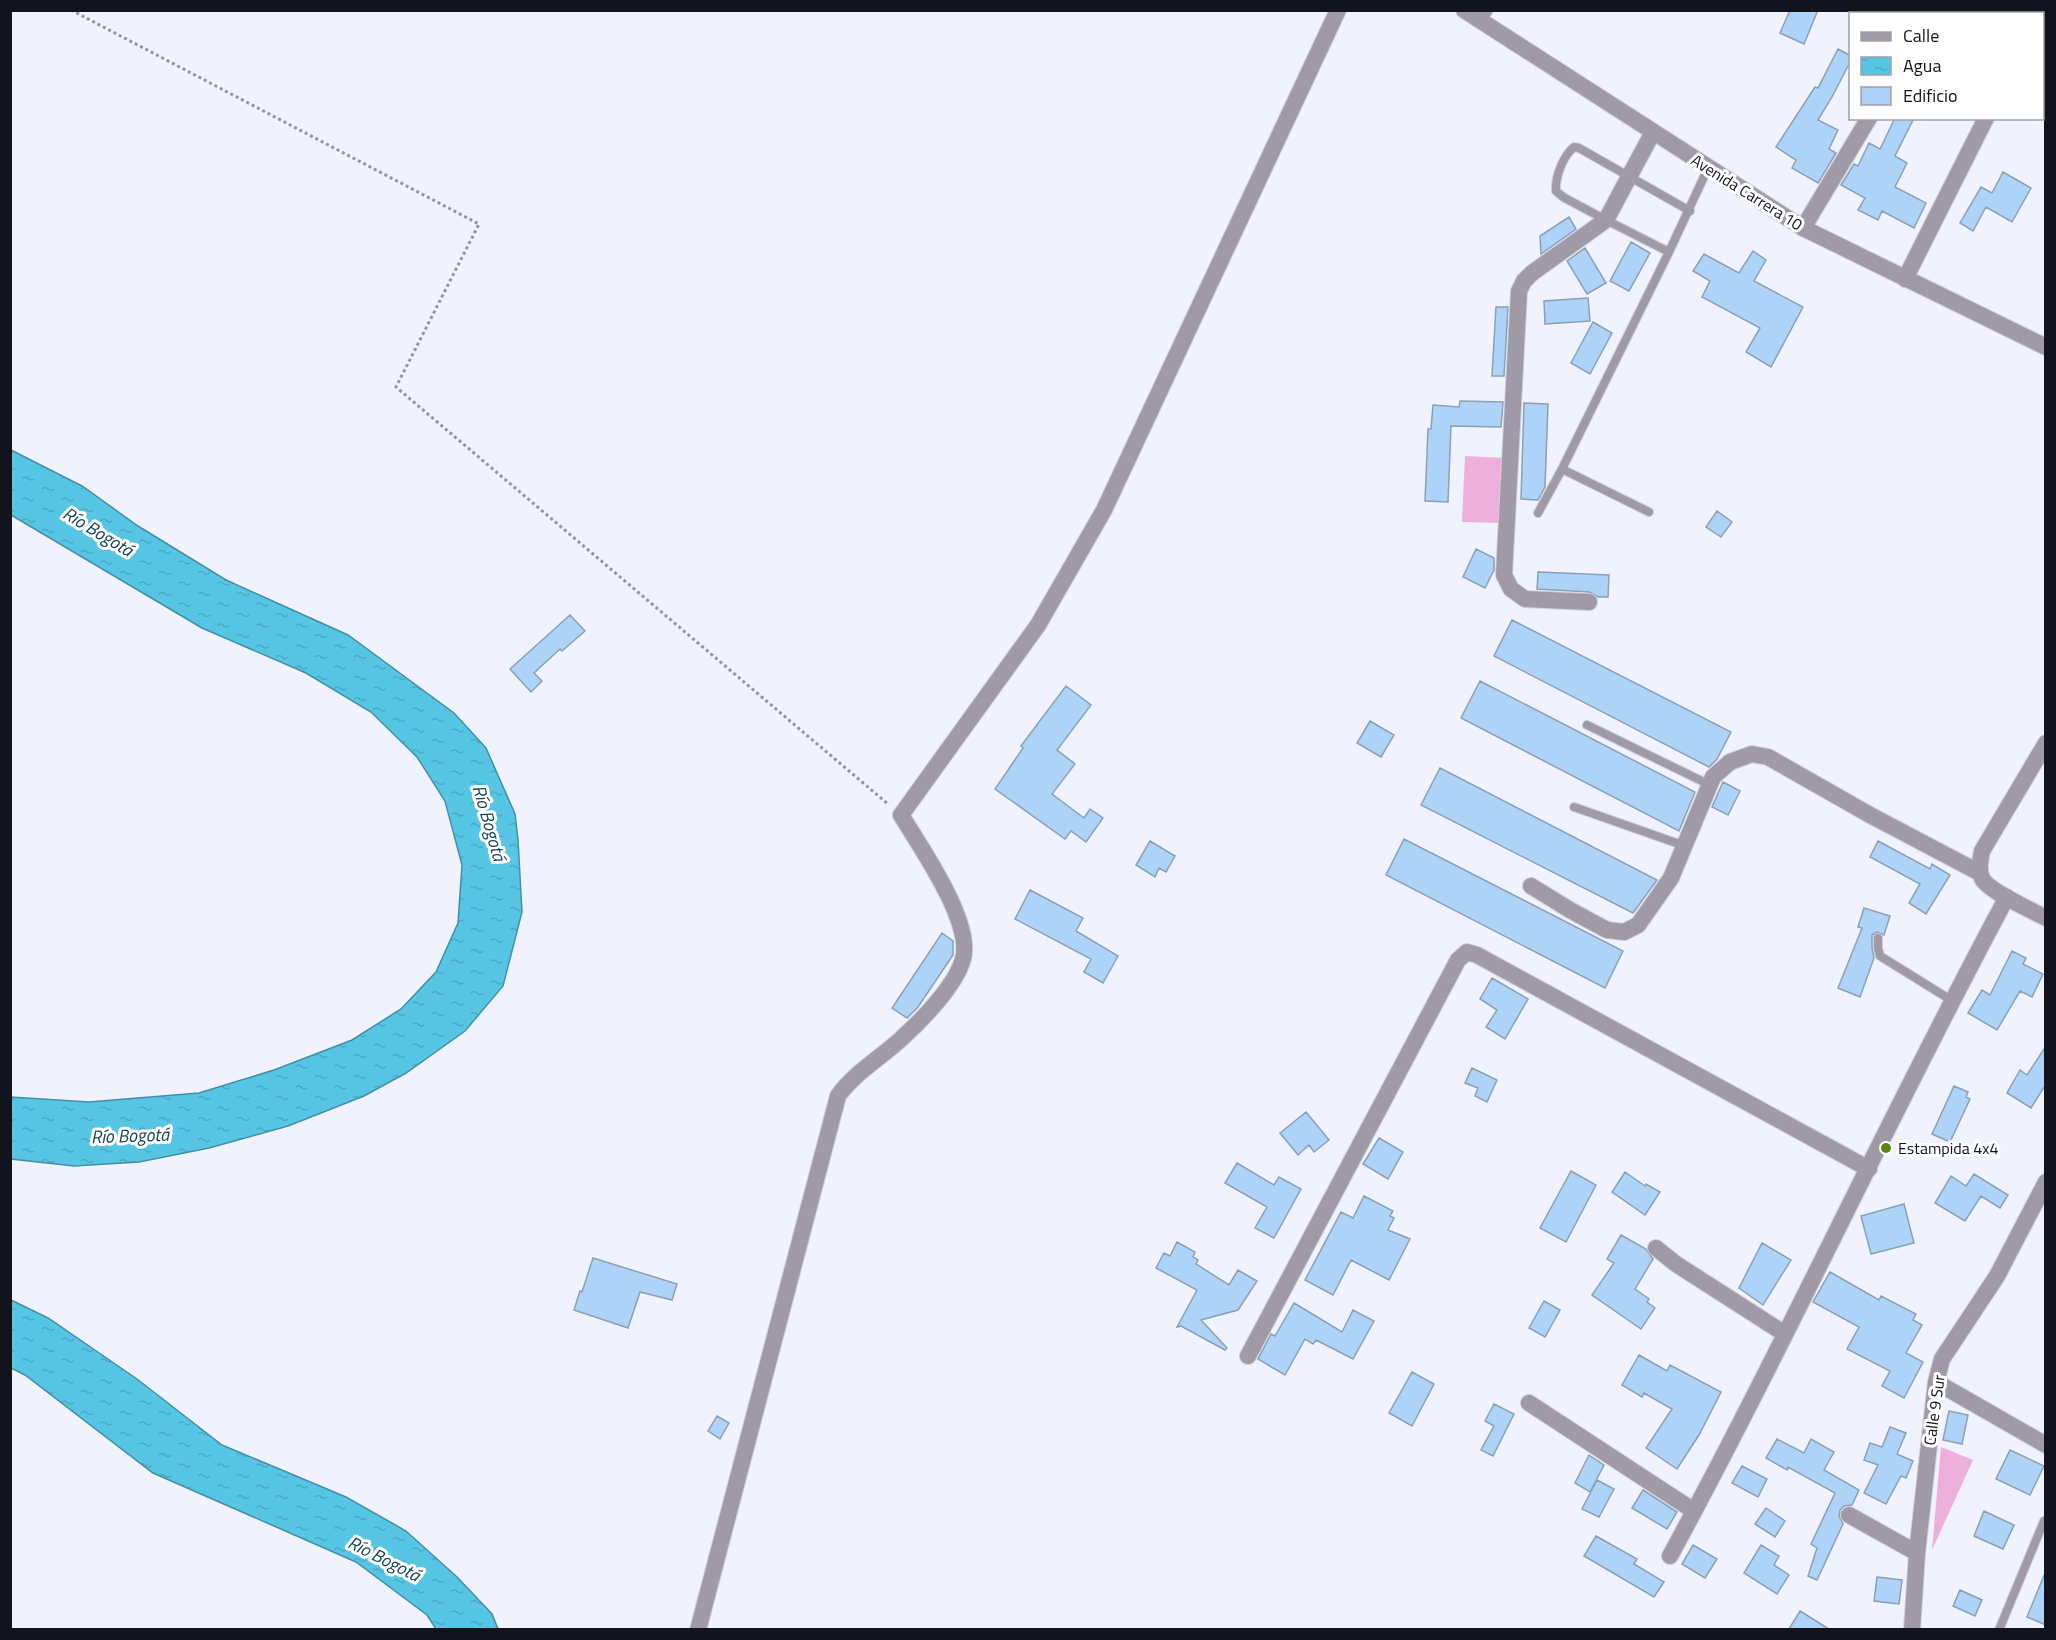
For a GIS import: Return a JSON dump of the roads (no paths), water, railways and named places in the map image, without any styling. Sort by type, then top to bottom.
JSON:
[{"type":"street","points":[[698,1629],[838,1096],[848,1081],[900,1040],[927,1014],[962,962],[965,946],[949,896],[902,815],[1038,625],[1104,510],[1338,10]]},
{"type":"street","name":"Avenida Carrera 10","points":[[1464,10],[1485,16],[1653,132],[1803,228],[2046,347]]},
{"type":"street","points":[[1803,228],[1868,120]]},
{"type":"street","points":[[1905,279],[1985,120]]},
{"type":"street","points":[[1589,602],[1525,599],[1511,589],[1504,575],[1519,291],[1524,281],[1532,273],[1606,220],[1653,132]]},
{"type":"street","points":[[2046,743],[1982,851],[1980,861],[1983,881],[2046,918]]},
{"type":"street","points":[[1531,886],[1607,930],[1624,932],[1638,925],[1671,878],[1713,777],[1730,762],[1752,754],[1768,757],[1870,815],[1980,873]]},
{"type":"street","points":[[1670,1556],[1869,1169],[1952,1000],[2007,897]]},
{"type":"street","points":[[1248,1356],[1458,960],[1467,952],[1869,1169]]},
{"type":"street","name":"Calle 9 Sur","points":[[1912,1629],[1917,1553],[1936,1382],[1942,1359],[1997,1276],[2046,1182]]},
{"type":"street","points":[[1656,1248],[1676,1264],[1785,1334]]},
{"type":"street","points":[[1936,1382],[2046,1444]]},
{"type":"street","points":[[1530,1403],[1694,1511]]},
{"type":"street","points":[[1849,1515],[1917,1553]]},
{"type":"lane","points":[[1670,252],[1606,220],[1556,191],[1556,182],[1569,151],[1574,147],[1579,148],[1690,211]]},
{"type":"lane","points":[[1538,513],[1670,252],[1708,168]]},
{"type":"lane","points":[[1562,469],[1649,512]]},
{"type":"lane","points":[[1587,724],[1710,785]]},
{"type":"lane","points":[[1574,807],[1685,846]]},
{"type":"lane","points":[[1878,938],[1880,956],[1952,1000]]},
{"type":"lane","points":[[1999,1629],[2044,1521]]},
{"type":"water","name":"Río Bogotá","points":[[11,450],[82,486],[138,526],[226,580],[348,635],[454,713],[486,748],[515,814],[522,912],[503,986],[465,1031],[406,1073],[364,1096],[288,1126],[209,1148],[139,1162],[74,1166],[11,1159],[11,1097],[89,1102],[199,1093],[274,1070],[352,1040],[401,1009],[436,972],[458,923],[462,865],[445,801],[417,757],[371,712],[306,673],[202,628],[11,515]]},
{"type":"water","name":"Río Bogotá","points":[[11,1300],[48,1318],[137,1379],[222,1445],[346,1497],[406,1531],[457,1577],[492,1614],[498,1629],[436,1629],[427,1615],[356,1562],[153,1473],[25,1375],[11,1368]]},
{"type":"place","name":"Estampida 4x4","points":[[1886,1148]]}]
